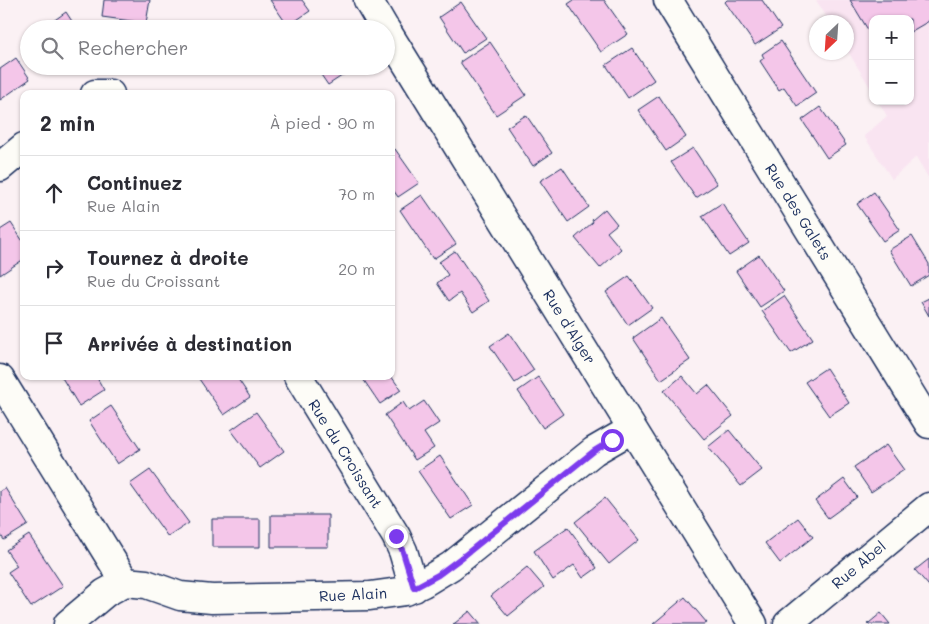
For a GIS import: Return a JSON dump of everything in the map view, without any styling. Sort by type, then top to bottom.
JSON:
[{"type":"street","name":"Rue d'Alger","points":[[368,0],[380,20]]},
{"type":"street","name":"Rue des Galets","points":[[668,0],[929,424]]},
{"type":"street","name":"Rue d'Alger","points":[[395,45],[753,624]]},
{"type":"street","points":[[0,167],[20,150]]},
{"type":"street","points":[[0,379],[125,582],[106,593],[68,624]]},
{"type":"street","name":"Rue du Croissant","points":[[300,380],[396,536],[414,588]]},
{"type":"street","name":"Rue Alain","points":[[125,582],[146,584],[180,596],[212,599],[370,596],[396,593],[414,588],[438,575],[465,555],[594,451],[632,429]]},
{"type":"street","name":"Rue Abel","points":[[788,624],[929,507]]},
{"type":"shaded area","points":[[816,0],[929,0],[929,179],[916,157],[892,179],[864,136],[887,116],[880,105],[914,105],[914,15],[869,15],[869,86],[853,60],[854,15],[826,15]]},
{"type":"building","points":[[104,0],[150,0],[147,20],[124,20],[102,17]]},
{"type":"building","points":[[270,0],[302,0],[310,11],[297,20],[284,20]]},
{"type":"building","points":[[574,0],[604,0],[628,34],[601,52],[568,4]]},
{"type":"building","points":[[727,0],[762,0],[781,28],[755,45],[725,2]]},
{"type":"building","points":[[850,0],[929,0],[929,21],[914,30],[914,15],[869,15],[869,31]]},
{"type":"building","points":[[461,2],[486,38],[463,53],[439,17]]},
{"type":"building","points":[[66,12],[71,20],[55,20]]},
{"type":"building","points":[[781,41],[816,93],[797,106],[784,87],[779,90],[760,61],[764,58],[762,54]]},
{"type":"building","points":[[490,42],[526,95],[496,115],[460,62]]},
{"type":"building","points":[[632,48],[654,80],[628,98],[606,65]]},
{"type":"building","points":[[16,58],[20,64],[20,75],[27,75],[30,79],[0,100],[0,69]]},
{"type":"building","points":[[321,75],[343,75],[328,85]]},
{"type":"building","points":[[659,96],[686,137],[666,151],[638,110]]},
{"type":"building","points":[[820,107],[846,145],[827,158],[802,120]]},
{"type":"building","points":[[526,115],[552,153],[533,166],[507,127]]},
{"type":"building","points":[[693,148],[717,184],[696,198],[671,162]]},
{"type":"building","points":[[395,149],[419,183],[398,197],[395,193]]},
{"type":"building","points":[[562,167],[589,207],[568,222],[540,181]]},
{"type":"building","points":[[874,192],[900,230],[883,241],[857,204]]},
{"type":"building","points":[[422,195],[456,244],[433,259],[400,210]]},
{"type":"building","points":[[722,203],[749,243],[729,256],[702,216]]},
{"type":"building","points":[[605,209],[617,224],[607,232],[621,249],[600,268],[575,238]]},
{"type":"building","points":[[11,223],[20,237],[20,262],[0,275],[0,230]]},
{"type":"building","points":[[912,236],[929,264],[929,275],[911,286],[889,250]]},
{"type":"building","points":[[455,251],[489,301],[473,312],[460,293],[449,301],[437,283],[448,275],[439,262]]},
{"type":"building","points":[[759,255],[784,291],[760,307],[736,271]]},
{"type":"building","points":[[629,276],[652,308],[628,325],[606,292]]},
{"type":"building","points":[[784,296],[813,339],[791,353],[762,311]]},
{"type":"building","points":[[929,298],[929,316],[921,302]]},
{"type":"building","points":[[661,318],[690,360],[661,380],[633,338]]},
{"type":"building","points":[[509,333],[534,370],[515,383],[490,346]]},
{"type":"building","points":[[826,368],[849,403],[829,416],[805,382]]},
{"type":"building","points":[[682,376],[697,394],[708,385],[733,416],[704,439],[664,391]]},
{"type":"building","points":[[538,377],[563,414],[543,428],[518,391]]},
{"type":"building","points":[[63,380],[98,380],[104,390],[79,406]]},
{"type":"building","points":[[200,380],[239,380],[250,397],[224,415]]},
{"type":"building","points":[[364,380],[394,380],[401,390],[380,404]]},
{"type":"building","points":[[424,401],[439,423],[424,433],[434,448],[415,460],[385,415],[403,402],[409,411]]},
{"type":"building","points":[[111,406],[140,449],[117,464],[89,421]]},
{"type":"building","points":[[256,412],[284,451],[260,468],[231,430]]},
{"type":"building","points":[[729,430],[762,470],[741,486],[708,447]]},
{"type":"building","points":[[886,445],[904,470],[871,492],[854,467]]},
{"type":"building","points":[[440,456],[473,505],[451,519],[418,471]]},
{"type":"building","points":[[150,470],[189,523],[168,537],[130,484]]},
{"type":"building","points":[[844,479],[857,497],[828,518],[815,501]]},
{"type":"building","points":[[5,488],[28,525],[4,540],[0,534],[0,491]]},
{"type":"building","points":[[605,498],[639,540],[609,564],[575,522]]},
{"type":"building","points":[[271,515],[328,515],[328,547],[271,547]]},
{"type":"building","points":[[798,518],[813,537],[780,563],[765,543]]},
{"type":"building","points":[[212,519],[260,519],[260,547],[212,547]]},
{"type":"building","points":[[568,527],[597,568],[583,578],[574,565],[553,580],[534,551]]},
{"type":"building","points":[[29,535],[63,586],[31,607],[8,572],[17,566],[6,550]]},
{"type":"building","points":[[929,559],[929,586],[915,570]]},
{"type":"building","points":[[527,567],[544,587],[508,616],[491,596]]},
{"type":"building","points":[[685,597],[707,623],[653,624]]},
{"type":"building","points":[[470,611],[481,624],[453,624],[455,623]]},
{"type":"building","points":[[881,613],[890,624],[867,624],[869,623]]},
{"type":"route","points":[[396,536],[414,588],[451,566],[594,451],[612,440]]}]
